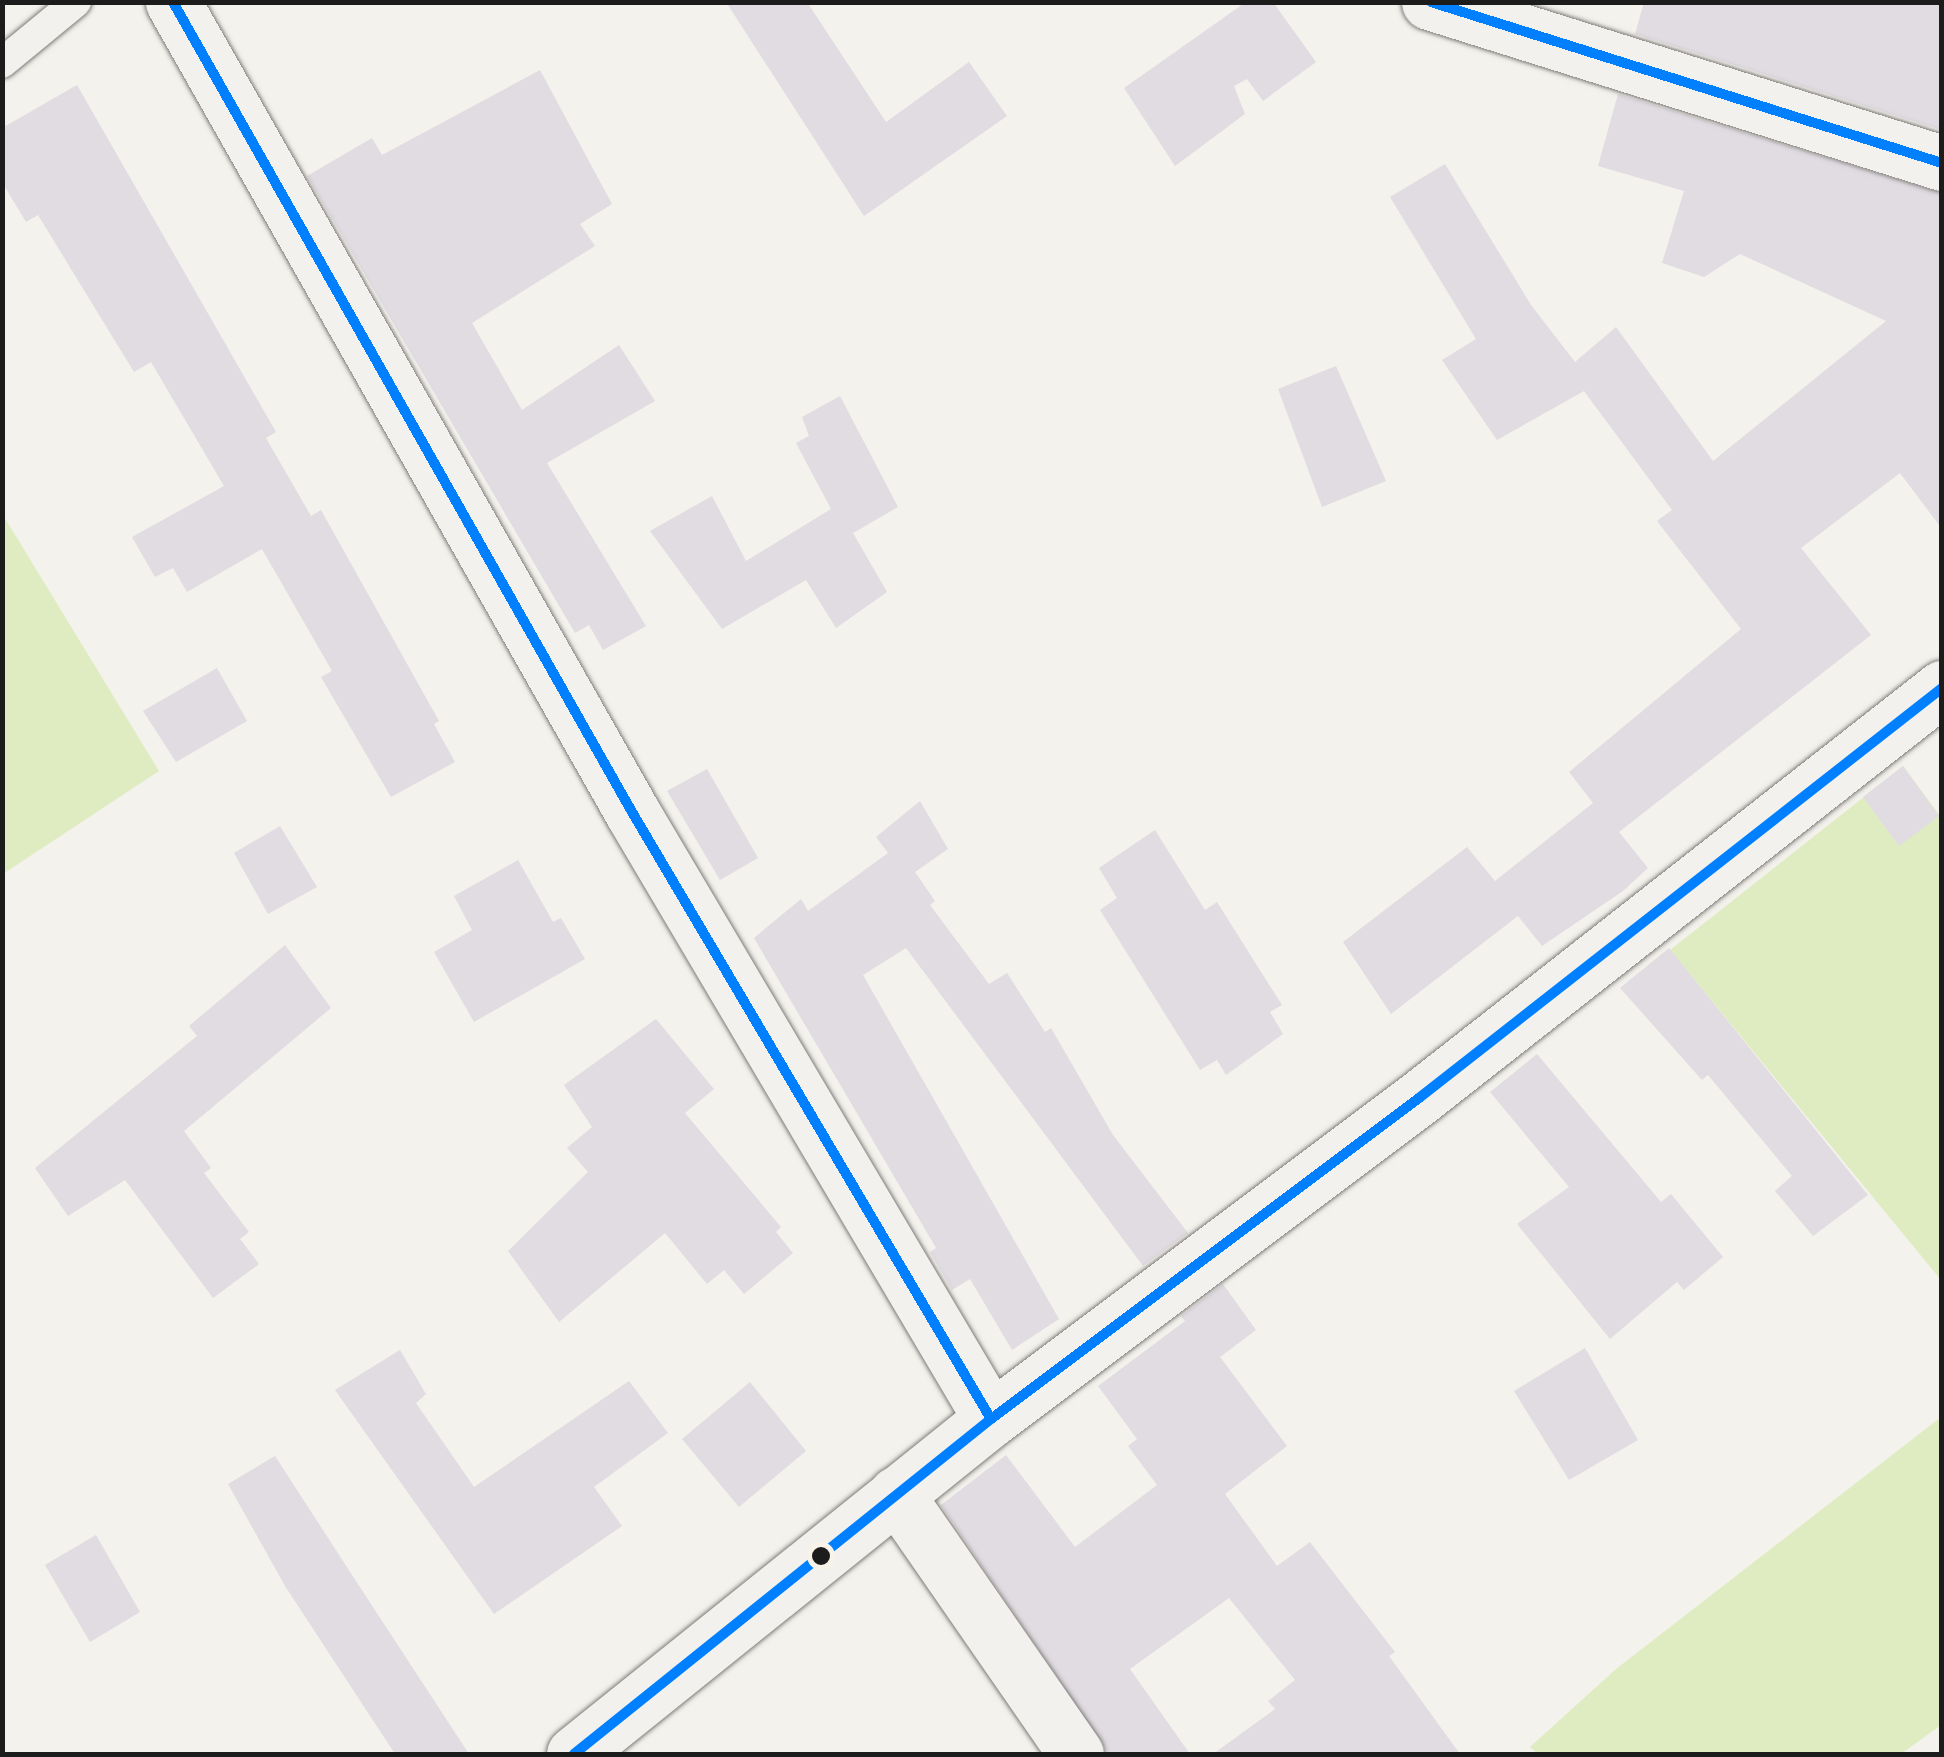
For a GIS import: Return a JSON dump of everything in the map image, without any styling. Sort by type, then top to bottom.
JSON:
[{"type":"street","points":[[173,2],[632,812],[991,1419]]},
{"type":"street","points":[[1430,2],[1942,163]]},
{"type":"street","points":[[574,1754],[991,1419],[1419,1098],[1942,688]]},
{"type":"street","points":[[896,1494],[1076,1754]]},
{"type":"lane","points":[[2,63],[76,2]]},
{"type":"green space","points":[[3,515],[159,771],[2,874]]},
{"type":"green space","points":[[1903,766],[1941,817],[1941,1280],[1670,950]]},
{"type":"green space","points":[[1941,1417],[1941,1725],[1901,1754],[1538,1754],[1530,1747],[1616,1669]]},
{"type":"building","points":[[726,2],[807,2],[886,122],[969,62],[1007,116],[864,216]]},
{"type":"building","points":[[1246,2],[1273,2],[1316,62],[1263,101],[1247,79],[1234,86],[1245,114],[1175,166],[1124,88]]},
{"type":"building","points":[[1644,2],[1942,2],[1942,130],[1635,34]]},
{"type":"building","points":[[540,70],[612,204],[580,224],[595,246],[472,323],[522,410],[619,345],[655,401],[547,463],[646,626],[603,650],[589,625],[575,633],[307,176],[372,138],[382,155]]},
{"type":"building","points":[[77,85],[276,432],[266,438],[311,516],[321,510],[439,721],[434,724],[455,762],[391,797],[321,677],[332,671],[262,549],[187,592],[173,568],[155,577],[132,537],[224,486],[151,362],[134,372],[38,215],[26,222],[2,182],[2,128]]},
{"type":"building","points":[[1618,94],[1942,193],[1942,529],[1900,473],[1801,548],[1871,635],[1619,832],[1648,868],[1623,891],[1542,946],[1518,916],[1391,1014],[1343,942],[1467,847],[1495,881],[1593,803],[1569,772],[1741,629],[1657,521],[1672,510],[1584,391],[1497,440],[1442,360],[1476,339],[1390,197],[1445,164],[1531,305],[1575,362],[1616,327],[1713,461],[1886,321],[1740,254],[1704,277],[1662,263],[1684,191],[1598,166]]},
{"type":"building","points":[[1336,366],[1386,481],[1322,507],[1278,389]]},
{"type":"building","points":[[840,396],[898,507],[853,533],[887,592],[836,628],[806,580],[722,629],[650,531],[712,496],[746,561],[831,509],[796,443],[809,436],[802,417]]},
{"type":"building","points":[[217,668],[247,721],[176,762],[143,711]]},
{"type":"building","points":[[1903,766],[1939,816],[1899,846],[1863,797]]},
{"type":"building","points":[[707,769],[758,858],[720,880],[667,791]]},
{"type":"building","points":[[920,801],[948,849],[915,872],[935,901],[930,905],[989,984],[1007,973],[1045,1032],[1051,1028],[1113,1135],[1188,1233],[1143,1266],[906,948],[863,975],[1059,1319],[1012,1350],[970,1279],[952,1290],[930,1252],[936,1248],[754,938],[801,899],[808,911],[888,853],[876,837]]},
{"type":"building","points":[[280,826],[317,887],[268,914],[234,853]]},
{"type":"building","points":[[1155,830],[1205,910],[1217,902],[1282,1005],[1270,1012],[1283,1034],[1226,1075],[1217,1060],[1200,1070],[1100,910],[1117,898],[1099,868]]},
{"type":"building","points":[[518,860],[553,922],[561,918],[585,959],[474,1022],[434,952],[472,930],[454,896]]},
{"type":"building","points":[[285,945],[331,1008],[184,1131],[211,1168],[204,1173],[249,1232],[240,1239],[259,1264],[213,1298],[125,1180],[68,1216],[35,1168],[197,1036],[189,1026]]},
{"type":"building","points":[[1669,948],[1868,1195],[1813,1236],[1775,1191],[1792,1176],[1708,1075],[1702,1080],[1620,988]]},
{"type":"building","points":[[656,1019],[714,1089],[685,1113],[781,1227],[776,1232],[793,1253],[744,1294],[724,1270],[707,1284],[665,1233],[559,1322],[508,1251],[588,1172],[567,1148],[592,1127],[564,1085]]},
{"type":"building","points":[[1537,1054],[1661,1202],[1671,1194],[1723,1257],[1684,1290],[1677,1282],[1610,1339],[1517,1224],[1569,1187],[1490,1092]]},
{"type":"building","points":[[1223,1284],[1256,1330],[1220,1357],[1287,1446],[1225,1494],[1277,1566],[1310,1542],[1395,1652],[1389,1656],[1460,1754],[1213,1754],[1275,1709],[1268,1701],[1295,1680],[1229,1598],[1130,1669],[1190,1754],[1109,1754],[941,1505],[1006,1455],[1075,1547],[1157,1485],[1128,1446],[1137,1439],[1098,1386],[1185,1321],[1181,1316]]},
{"type":"building","points":[[1585,1348],[1638,1440],[1569,1480],[1514,1391]]},
{"type":"building","points":[[400,1350],[426,1394],[416,1403],[474,1487],[629,1381],[668,1433],[594,1487],[622,1526],[494,1614],[335,1390]]},
{"type":"building","points":[[750,1382],[806,1451],[739,1507],[682,1439]]},
{"type":"building","points":[[275,1456],[469,1754],[395,1754],[285,1586],[228,1484]]},
{"type":"building","points":[[96,1535],[140,1612],[90,1642],[45,1565]]},
{"type":"transit line","points":[[173,2],[632,812],[991,1419]]},
{"type":"transit line","points":[[1431,2],[1942,163]]},
{"type":"transit line","points":[[574,1754],[991,1419],[1419,1098],[1942,688]]}]
